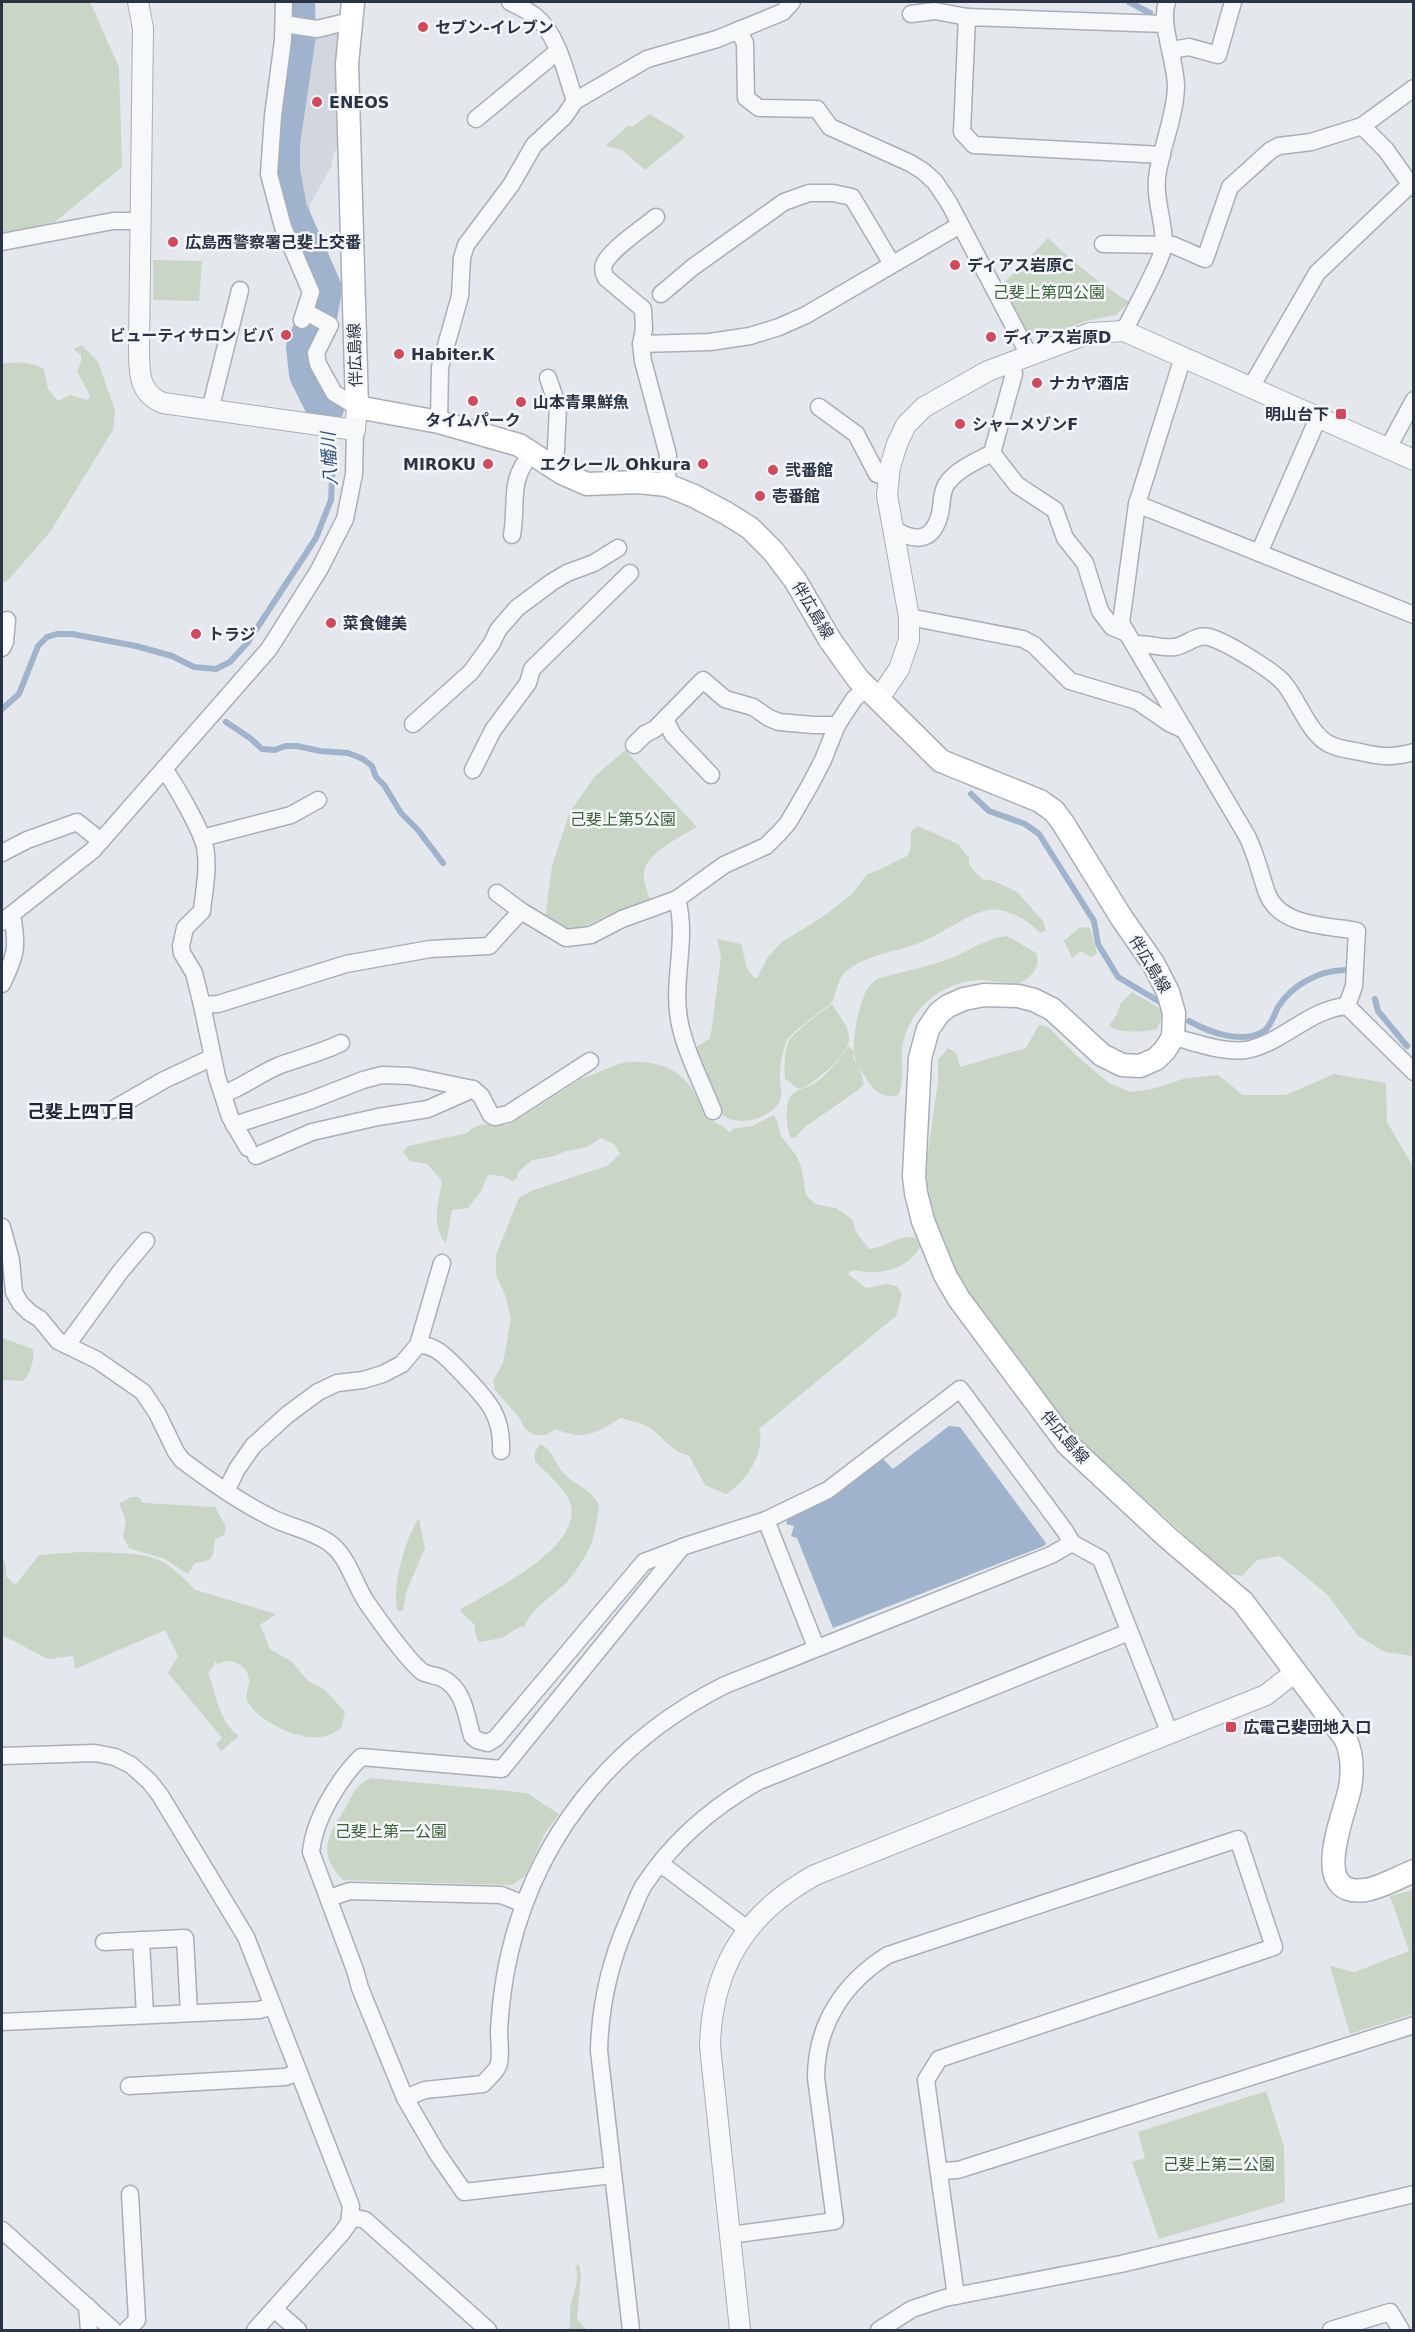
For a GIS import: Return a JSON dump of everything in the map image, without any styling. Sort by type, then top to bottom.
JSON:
[{"type":"main road","name":"伴広島線","points":[[351,11],[347,63],[357,407],[439,422],[519,445],[533,452],[555,469],[587,484],[638,482],[667,485],[694,496],[750,528],[773,551],[795,580],[842,657],[872,694],[941,761],[1022,793],[1040,801],[1054,811],[1153,963],[1168,992],[1174,1013],[1173,1037],[1166,1050],[1156,1059],[1140,1066],[1122,1065],[1102,1055],[1052,1009],[1034,1000],[1018,996],[984,995],[964,999],[948,1006],[933,1020],[922,1046],[915,1148],[916,1192],[935,1252],[959,1299],[1067,1444],[1167,1537],[1238,1597],[1294,1673],[1339,1728],[1351,1751],[1350,1786],[1333,1854],[1334,1869],[1338,1880],[1345,1886],[1363,1890],[1413,1871]]},
{"type":"street","points":[[138,2],[144,28],[140,220],[141,381],[151,397],[163,403],[347,429]]},
{"type":"street","points":[[2,984],[15,954],[16,940],[7,919],[74,867],[101,841],[268,649],[320,570],[345,519],[354,474],[347,429],[357,407],[334,393],[318,364],[316,353],[330,325],[306,315],[311,292],[283,227],[269,174],[273,116],[286,25],[284,2]]},
{"type":"street","points":[[510,2],[535,16],[548,32],[558,51],[575,101]]},
{"type":"street","points":[[439,422],[440,368],[460,296],[462,258],[466,245],[511,185],[534,145],[564,117],[575,101],[647,59],[669,54],[738,30],[783,12],[792,2]]},
{"type":"street","points":[[1124,331],[1165,247],[1157,191],[1158,172],[1175,107],[1175,65],[1165,24],[1167,2]]},
{"type":"street","points":[[1171,50],[1189,47],[1218,55],[1233,2]]},
{"type":"street","points":[[286,25],[324,28],[351,11]]},
{"type":"street","points":[[911,14],[935,11],[967,17],[1165,24]]},
{"type":"street","points":[[967,17],[962,132],[975,146],[1162,155]]},
{"type":"street","points":[[738,30],[745,43],[746,98],[751,104],[759,108],[817,109],[830,128],[910,163],[935,182],[960,225],[1020,358],[992,453],[959,472],[948,482],[942,494],[939,517],[930,533],[921,539],[912,538],[892,528]]},
{"type":"street","points":[[476,119],[558,51]]},
{"type":"street","points":[[1103,244],[1165,247],[1173,245],[1205,259],[1230,188],[1271,150],[1279,146],[1311,142],[1362,126],[1413,88]]},
{"type":"street","points":[[1251,387],[1317,273],[1412,182],[1386,150],[1362,126]]},
{"type":"street","points":[[661,294],[693,267],[784,202],[809,193],[852,196],[892,264]]},
{"type":"street","points":[[657,217],[615,252],[604,265],[603,272],[606,278],[643,309],[644,362],[668,455],[667,485]]},
{"type":"street","points":[[2,242],[113,221],[140,220]]},
{"type":"street","points":[[642,344],[710,342],[750,336],[806,315],[960,225]]},
{"type":"street","points":[[210,410],[240,291]]},
{"type":"street","points":[[497,893],[521,911],[566,938],[580,938],[677,899],[724,865],[766,846],[779,833],[788,823],[810,785],[837,725],[854,699],[872,694],[895,676],[905,656],[909,640],[909,617],[887,495],[888,477],[897,444],[906,425],[924,407],[972,379],[1020,358],[1090,333],[1124,331],[1413,460]]},
{"type":"street","points":[[1183,357],[1137,504],[1122,622],[1255,852],[1274,906],[1283,914],[1297,920],[1357,931],[1354,986],[1347,1005]]},
{"type":"street","points":[[549,378],[558,407],[555,469]]},
{"type":"street","points":[[1388,448],[1413,400]]},
{"type":"street","points":[[819,407],[856,434],[877,474],[888,477]]},
{"type":"street","points":[[1259,553],[1318,418]]},
{"type":"street","points":[[512,535],[516,484],[521,467],[533,452]]},
{"type":"street","points":[[992,453],[1017,485],[1055,510],[1065,538],[1085,563],[1103,617],[1112,627],[1131,638],[1168,648],[1178,647],[1200,637],[1208,637],[1273,673],[1284,684],[1326,743],[1335,747],[1389,758],[1413,752]]},
{"type":"street","points":[[1137,504],[1413,615]]},
{"type":"street","points":[[413,724],[471,672],[492,643],[498,630],[517,608],[552,582],[594,563],[618,548]]},
{"type":"street","points":[[473,770],[493,730],[528,683],[532,669],[630,573]]},
{"type":"street","points":[[909,617],[1023,639],[1034,645],[1070,681],[1137,701],[1169,723],[1183,729]]},
{"type":"street","points":[[2,648],[8,620]]},
{"type":"street","points":[[634,745],[665,719],[703,680],[725,699],[753,707],[779,722],[837,725]]},
{"type":"street","points":[[665,719],[673,735],[711,775]]},
{"type":"street","points":[[164,769],[202,838],[206,859],[202,911],[186,928],[181,946],[194,973],[211,1058],[223,1094],[234,1125],[252,1152],[312,1132],[378,1117],[428,1109],[473,1089]]},
{"type":"street","points":[[202,838],[291,815],[318,801]]},
{"type":"street","points":[[2,853],[27,840],[77,822],[101,841]]},
{"type":"street","points":[[677,899],[682,918],[678,976],[679,1018],[713,1111]]},
{"type":"street","points":[[202,1005],[218,1004],[346,963],[430,949],[489,946],[521,911]]},
{"type":"street","points":[[1173,1037],[1230,1051],[1245,1050],[1275,1039],[1333,1007],[1347,1005]]},
{"type":"street","points":[[1347,1005],[1413,1072]]},
{"type":"street","points":[[223,1094],[244,1086],[279,1066],[322,1052],[341,1043]]},
{"type":"street","points":[[112,1110],[164,1080],[211,1058]]},
{"type":"street","points":[[234,1125],[309,1101],[363,1080],[382,1076],[410,1076],[473,1089],[482,1096],[490,1114],[495,1117],[508,1114],[590,1061]]},
{"type":"street","points":[[2,1227],[11,1260],[14,1292],[20,1303],[40,1319],[58,1341],[97,1360],[143,1392],[182,1460],[246,1505],[275,1520],[322,1539],[340,1552],[355,1584],[368,1604],[410,1659],[423,1673],[442,1678],[454,1686],[462,1697],[472,1736],[477,1740],[488,1743],[496,1738],[644,1562],[682,1547],[766,1520],[828,1490],[960,1389],[1065,1531],[1071,1543],[1101,1559],[1170,1734]]},
{"type":"street","points":[[67,1346],[120,1272],[146,1241]]},
{"type":"street","points":[[226,1491],[249,1451],[287,1415],[328,1386],[363,1380],[383,1374],[402,1364],[418,1345],[442,1263]]},
{"type":"street","points":[[418,1345],[430,1347],[450,1359],[484,1395],[499,1427],[501,1451]]},
{"type":"street","points":[[766,1520],[816,1647]]},
{"type":"street","points":[[405,2097],[425,2090],[483,2084],[499,2065],[503,1989],[511,1944],[524,1904],[555,1838],[598,1780],[621,1756],[671,1716],[698,1698],[725,1685],[816,1647],[1051,1556],[1071,1543]]},
{"type":"street","points":[[613,2175],[464,2192],[426,2136],[405,2097],[360,1988],[356,1970],[311,1852],[313,1835],[345,1773],[361,1757],[502,1769],[682,1547]]},
{"type":"street","points":[[631,2331],[599,2051],[603,2000],[615,1951],[643,1887],[682,1837],[708,1813],[757,1782],[1129,1632]]},
{"type":"street","points":[[740,2331],[710,2061],[710,2031],[714,2001],[722,1975],[732,1952],[747,1929],[775,1901],[815,1875],[1266,1695],[1294,1673]]},
{"type":"street","points":[[2,1756],[95,1753],[115,1757],[138,1769],[160,1795],[246,1937],[351,2206],[351,2217],[341,2234],[255,2331]]},
{"type":"street","points":[[730,2235],[835,2221],[816,2078],[818,2047],[824,2027],[838,2000],[869,1968],[888,1955],[1238,1839],[1274,1947],[939,2059],[926,2080],[956,2296]]},
{"type":"street","points":[[659,1865],[669,1870],[747,1929]]},
{"type":"street","points":[[329,1898],[350,1891],[501,1895],[524,1904]]},
{"type":"street","points":[[104,1942],[185,1938],[189,2013]]},
{"type":"street","points":[[141,1940],[145,2015]]},
{"type":"street","points":[[2,2022],[259,2010],[273,2006]]},
{"type":"street","points":[[939,2171],[958,2170],[1413,2025]]},
{"type":"street","points":[[129,2085],[285,2077],[299,2072]]},
{"type":"street","points":[[127,2331],[137,2320],[130,2194]]},
{"type":"street","points":[[879,2331],[902,2315],[923,2305],[956,2296],[1121,2264],[1413,2194]]},
{"type":"street","points":[[351,2217],[364,2220],[488,2331]]},
{"type":"street","points":[[2,2230],[113,2331]]},
{"type":"street","points":[[87,2307],[89,2331]]},
{"type":"street","points":[[274,2309],[298,2331]]},
{"type":"street","points":[[1331,2331],[1390,2312],[1401,2331]]},
{"type":"shaded area","name":"ENEOS","points":[[339,29],[340,143],[333,155],[331,167],[310,204],[310,220],[304,222],[295,200],[287,169],[289,142],[306,39],[314,40]]},
{"type":"green space","points":[[2,2],[90,2],[119,67],[122,167],[55,222],[2,234]]},
{"type":"green space","points":[[650,114],[685,137],[645,170],[622,150],[605,146],[629,125],[632,127]]},
{"type":"green space","name":"己斐上第四公園","points":[[1048,238],[1087,272],[1129,302],[1116,315],[1086,321],[1043,337],[1025,332],[1000,287]]},
{"type":"green space","points":[[153,260],[202,261],[199,301],[153,300]]},
{"type":"green space","points":[[82,345],[98,362],[115,410],[113,430],[50,532],[8,580],[2,583],[2,364],[23,363],[44,369],[48,389],[58,401],[70,395],[88,400],[90,396],[77,371],[81,355],[73,349]]},
{"type":"green space","name":"己斐上第5公園","points":[[625,750],[697,827],[666,845],[651,858],[644,872],[650,899],[585,926],[565,928],[545,918],[552,866],[570,812],[595,776]]},
{"type":"green space","points":[[918,826],[958,844],[969,858],[969,865],[982,879],[994,881],[1017,892],[1043,921],[1046,930],[1040,933],[1016,916],[1001,910],[987,910],[972,915],[921,942],[856,964],[844,973],[830,1004],[799,1028],[786,1042],[781,1066],[780,1101],[773,1110],[751,1120],[727,1118],[721,1113],[694,1048],[709,1039],[711,1033],[721,957],[717,939],[741,944],[747,968],[754,978],[757,978],[768,957],[782,942],[824,916],[852,894],[867,874],[907,856],[911,848],[911,831]]},
{"type":"green space","points":[[1080,927],[1090,928],[1097,953],[1091,957],[1081,951],[1072,958],[1064,941]]},
{"type":"green space","points":[[1007,936],[1036,953],[1036,968],[1030,976],[1017,984],[979,980],[965,982],[939,992],[919,1011],[905,1035],[902,1049],[901,1085],[898,1095],[879,1093],[860,1068],[864,1084],[805,1127],[796,1137],[791,1138],[787,1124],[787,1111],[788,1101],[792,1094],[818,1081],[835,1065],[849,1046],[854,1052],[853,1059],[858,1065],[854,1051],[857,1019],[862,1001],[873,982],[945,960],[986,941]]},
{"type":"green space","points":[[1132,992],[1161,1009],[1162,1016],[1157,1029],[1126,1031],[1109,1026],[1121,1003]]},
{"type":"green space","points":[[832,1004],[848,1031],[847,1047],[828,1069],[799,1089],[785,1079],[787,1045],[796,1033]]},
{"type":"green space","points":[[1039,1025],[1048,1027],[1079,1058],[1109,1083],[1130,1092],[1152,1089],[1186,1078],[1218,1075],[1243,1095],[1286,1095],[1334,1074],[1386,1083],[1387,1122],[1414,1168],[1413,1656],[1385,1652],[1358,1636],[1328,1595],[1280,1556],[1257,1560],[1242,1576],[1227,1573],[1077,1438],[1000,1348],[961,1288],[931,1214],[927,1187],[927,1159],[938,1082],[938,1060],[948,1048],[956,1053],[960,1067],[1026,1048]]},
{"type":"green space","points":[[624,1062],[645,1062],[672,1070],[687,1083],[707,1116],[730,1133],[732,1129],[752,1126],[774,1115],[781,1136],[796,1155],[801,1166],[806,1195],[815,1204],[836,1208],[852,1219],[856,1232],[869,1249],[905,1237],[916,1238],[920,1247],[915,1255],[900,1266],[872,1272],[853,1270],[848,1274],[866,1288],[886,1284],[897,1286],[902,1295],[896,1316],[759,1429],[760,1447],[753,1466],[741,1482],[726,1494],[705,1485],[689,1456],[669,1445],[645,1425],[621,1418],[590,1434],[575,1435],[556,1429],[546,1435],[535,1435],[525,1429],[519,1417],[495,1390],[493,1381],[503,1363],[511,1318],[505,1295],[496,1275],[496,1255],[519,1198],[531,1191],[607,1166],[620,1154],[615,1145],[601,1138],[587,1147],[532,1160],[518,1172],[517,1178],[512,1181],[503,1176],[488,1175],[481,1191],[468,1208],[452,1210],[446,1243],[438,1229],[437,1221],[442,1181],[427,1164],[410,1161],[403,1152],[408,1146],[467,1133],[478,1126],[511,1124],[581,1079]]},
{"type":"green space","points":[[2,1338],[33,1349],[31,1366],[23,1381],[6,1380],[2,1382]]},
{"type":"green space","points":[[540,1444],[550,1452],[566,1476],[590,1493],[599,1505],[592,1542],[568,1581],[537,1608],[524,1627],[519,1627],[502,1638],[479,1642],[475,1633],[475,1625],[460,1611],[461,1609],[514,1578],[552,1550],[565,1533],[571,1517],[569,1500],[566,1495],[535,1461],[535,1452]]},
{"type":"green space","points":[[132,1497],[139,1497],[143,1503],[215,1507],[226,1527],[224,1535],[215,1539],[209,1560],[195,1563],[188,1574],[165,1559],[129,1548],[123,1537],[126,1521],[119,1503]]},
{"type":"green space","points":[[419,1519],[425,1548],[406,1592],[403,1611],[398,1611],[396,1591],[401,1564],[409,1537]]},
{"type":"green space","points":[[80,1552],[150,1557],[173,1569],[195,1590],[276,1614],[260,1625],[270,1649],[292,1662],[307,1680],[325,1690],[345,1712],[341,1728],[326,1736],[311,1737],[290,1733],[270,1723],[248,1702],[249,1679],[245,1669],[238,1663],[228,1661],[218,1664],[215,1661],[214,1666],[208,1672],[216,1698],[227,1723],[239,1736],[221,1751],[216,1744],[222,1738],[168,1673],[178,1656],[165,1630],[75,1669],[73,1656],[48,1659],[2,1635],[2,1558],[6,1565],[6,1576],[14,1584],[39,1555]]},
{"type":"green space","name":"己斐上第一公園","points":[[371,1778],[527,1793],[559,1814],[545,1833],[525,1876],[512,1885],[343,1880],[327,1853],[330,1837],[355,1790]]},
{"type":"green space","points":[[1413,1890],[1413,2014],[1350,2034],[1330,1966],[1355,1972],[1409,1951],[1390,1896]]},
{"type":"green space","name":"己斐上第二公園","points":[[1266,2091],[1284,2146],[1285,2202],[1159,2239],[1132,2162],[1145,2158],[1138,2132]]},
{"type":"green space","points":[[579,2264],[581,2275],[577,2319],[586,2330],[569,2330],[577,2277],[575,2266]]},
{"type":"water","points":[[949,1426],[960,1427],[1046,1543],[1044,1546],[833,1628],[797,1538],[791,1536],[794,1526],[786,1524],[788,1518],[833,1497],[883,1459],[893,1469]]},
{"type":"waterway","name":"八幡川","points":[[296,2],[297,35],[281,143],[281,171],[288,209],[323,289],[319,312],[305,347],[308,374],[325,408]]},
{"type":"waterway","points":[[1129,2],[1150,13]]},
{"type":"waterway","name":"八幡川","points":[[2,709],[19,694],[38,646],[47,637],[57,634],[72,634],[136,646],[172,656],[194,667],[216,669],[230,662],[248,642],[316,538],[331,500],[333,460],[325,408]]},
{"type":"waterway","points":[[226,722],[262,749],[275,750],[285,746],[297,746],[320,751],[348,753],[363,759],[372,766],[376,777],[384,785],[401,813],[418,830],[443,863]]},
{"type":"waterway","points":[[971,794],[989,811],[1025,824],[1039,834],[1094,921],[1098,944],[1118,977],[1160,1002]]},
{"type":"waterway","points":[[1189,1021],[1216,1033],[1236,1037],[1255,1035],[1266,1029],[1278,1007],[1298,986],[1315,976],[1344,970]]},
{"type":"waterway","points":[[1375,999],[1378,1011],[1407,1046]]},
{"type":"place","name":"セブン-イレブン","points":[[423,27]]},
{"type":"place","name":"ENEOS","points":[[317,102]]},
{"type":"place","name":"広島西警察署己斐上交番","points":[[173,242]]},
{"type":"place","name":"ディアス岩原C","points":[[955,265]]},
{"type":"place","name":"ビューティサロン ビバ","points":[[286,335]]},
{"type":"place","name":"ディアス岩原D","points":[[991,337]]},
{"type":"place","name":"Habiter.K","points":[[399,354]]},
{"type":"place","name":"ナカヤ酒店","points":[[1037,383]]},
{"type":"place","name":"タイムパーク","points":[[473,401]]},
{"type":"place","name":"山本青果鮮魚","points":[[521,402]]},
{"type":"place","name":"明山台下","points":[[1341,414]]},
{"type":"place","name":"シャーメゾンF","points":[[960,424]]},
{"type":"place","name":"MIROKU","points":[[488,464]]},
{"type":"place","name":"エクレール Ohkura","points":[[703,464]]},
{"type":"place","name":"弐番館","points":[[773,470]]},
{"type":"place","name":"壱番館","points":[[760,496]]},
{"type":"place","name":"菜食健美","points":[[331,623]]},
{"type":"place","name":"トラジ","points":[[196,634]]},
{"type":"place","name":"広電己斐団地入口","points":[[1231,1727]]},
{"type":"district","name":"己斐上四丁目","points":[[81,1111]]}]
